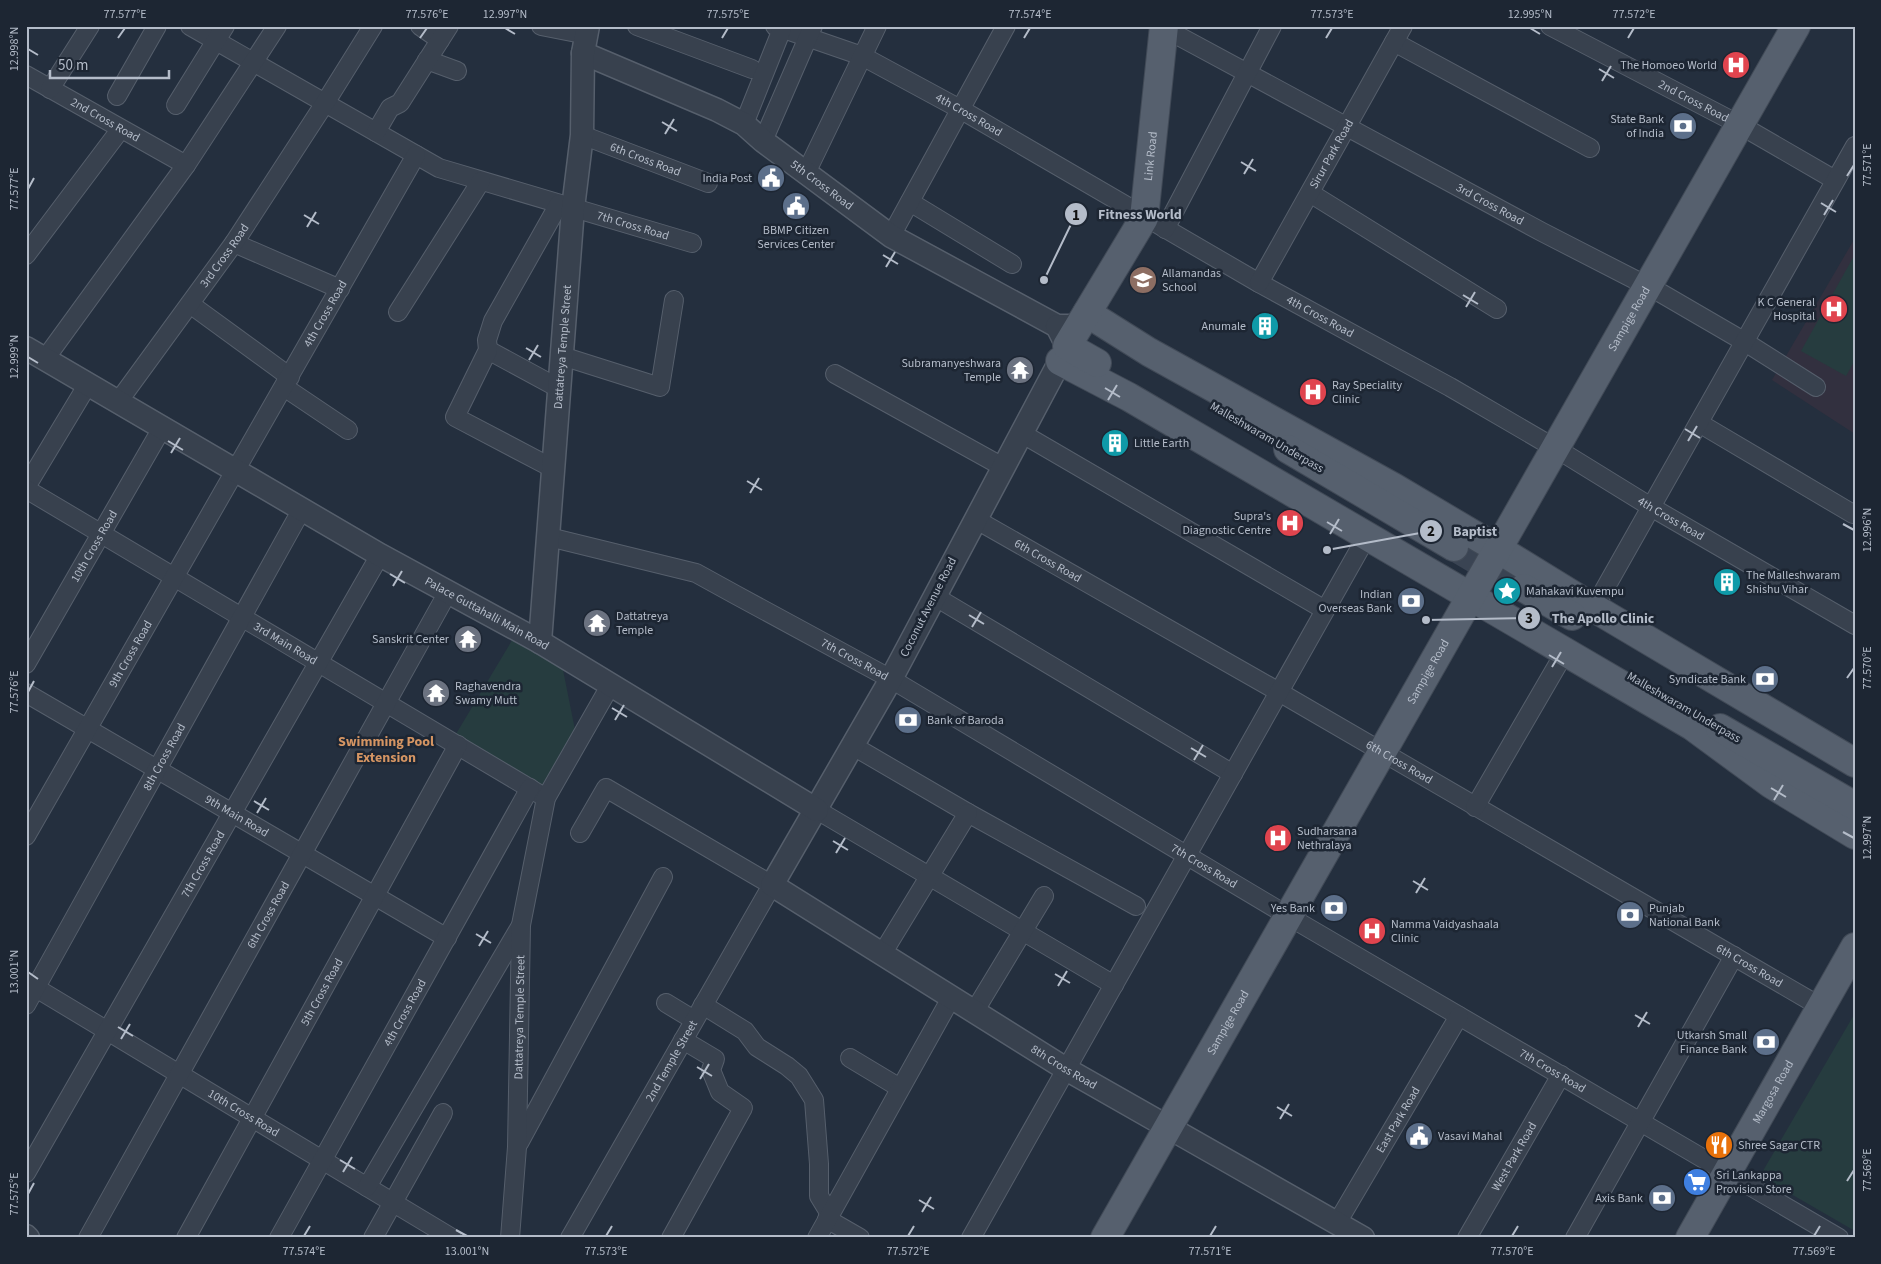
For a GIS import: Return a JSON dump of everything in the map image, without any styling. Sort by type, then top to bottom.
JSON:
[{"type":"main road","name":"Sampige Road","points":[[1105,1238],[1796,26]]},
{"type":"main road","name":"Link Road","points":[[1070,334],[1154,223],[1162,27]]},
{"type":"main road","name":"5th Cross Road","points":[[1070,334],[1110,372]]},
{"type":"main road","points":[[1070,334],[1128,397],[1692,726],[1771,784],[1855,835]]},
{"type":"main road","points":[[1070,334],[1149,352],[1395,488],[1855,763]]},
{"type":"main road","name":"Malleshwaram Underpass","points":[[1070,334],[1448,556],[1110,372]]},
{"type":"main road","name":"Malleshwaram Underpass","points":[[1855,779],[1518,598],[1855,806]]},
{"type":"main road","name":"Margosa Road","points":[[1690,1238],[1855,947]]},
{"type":"street","points":[[50,89],[90,26]]},
{"type":"street","points":[[117,96],[156,26]]},
{"type":"street","points":[[190,26],[439,168],[566,206],[493,320],[486,340],[488,350],[455,417],[554,469]]},
{"type":"street","points":[[176,105],[225,26]]},
{"type":"street","points":[[36,353],[186,165],[277,26]]},
{"type":"street","name":"3rd Cross Road","points":[[118,402],[234,243],[373,26]]},
{"type":"street","points":[[376,132],[390,108],[400,103],[444,33],[420,26]]},
{"type":"street","points":[[541,26],[586,38]]},
{"type":"street","points":[[637,26],[752,69]]},
{"type":"street","points":[[806,173],[877,26]]},
{"type":"street","points":[[892,236],[1006,26]]},
{"type":"street","points":[[1154,223],[1246,73],[1272,26]]},
{"type":"street","name":"Sirur Park Road","points":[[1260,283],[1403,26]]},
{"type":"street","name":"2nd Cross Road","points":[[1550,26],[1740,125],[1835,180]]},
{"type":"street","points":[[744,124],[778,27]]},
{"type":"street","name":"4th Cross Road","points":[[778,27],[810,32],[862,56],[960,109],[1154,223],[1556,448],[1651,507],[1855,625]]},
{"type":"street","name":"3rd Cross Road","points":[[1162,27],[1648,286],[1745,342],[1816,387]]},
{"type":"street","points":[[763,141],[810,32]]},
{"type":"street","name":"5th Cross Road","points":[[586,38],[744,124],[763,141],[892,236],[1070,334]]},
{"type":"street","name":"Dattatreya Temple Street","points":[[540,642],[562,356],[566,206],[582,135],[586,38]]},
{"type":"street","points":[[1394,42],[1590,148]]},
{"type":"street","points":[[427,60],[457,71]]},
{"type":"street","name":"2nd Cross Road","points":[[26,75],[120,130],[186,165]]},
{"type":"street","points":[[26,255],[120,130]]},
{"type":"street","name":"6th Cross Road","points":[[582,135],[708,183]]},
{"type":"street","points":[[1594,608],[1855,146]]},
{"type":"street","name":"4th Cross Road","points":[[236,472],[416,155]]},
{"type":"street","points":[[398,312],[481,180]]},
{"type":"street","points":[[1310,193],[1497,310]]},
{"type":"street","points":[[910,202],[1012,264]]},
{"type":"street","name":"7th Cross Road","points":[[566,206],[692,243]]},
{"type":"street","points":[[234,243],[340,289]]},
{"type":"street","points":[[562,356],[660,387],[674,300]]},
{"type":"street","points":[[190,304],[348,430]]},
{"type":"street","name":"Coconut Avenue Road","points":[[772,885],[891,679],[1021,433],[1070,334]]},
{"type":"street","points":[[488,350],[560,389]]},
{"type":"street","name":"Palace Guttahalli Main Road","points":[[36,353],[236,472],[540,642],[817,810]]},
{"type":"street","points":[[835,374],[1003,467]]},
{"type":"street","points":[[28,493],[88,384]]},
{"type":"street","points":[[1699,423],[1853,514]]},
{"type":"street","name":"10th Cross Road","points":[[26,664],[162,428]]},
{"type":"street","points":[[1021,433],[1325,610]]},
{"type":"street","name":"9th Cross Road","points":[[26,836],[236,472]]},
{"type":"street","name":"3rd Main Road","points":[[28,493],[102,533],[546,798]]},
{"type":"street","name":"8th Cross Road","points":[[26,1005],[31,985],[157,769],[302,509]]},
{"type":"street","name":"6th Cross Road","points":[[975,519],[1279,692],[1821,1007]]},
{"type":"street","points":[[971,1238],[1367,536]]},
{"type":"street","name":"7th Cross Road","points":[[549,537],[696,573],[891,679],[1187,856],[1839,1238]]},
{"type":"street","name":"7th Cross Road","points":[[26,1173],[380,554]]},
{"type":"street","name":"6th Cross Road","points":[[88,1238],[448,592]]},
{"type":"street","points":[[934,596],[1233,774]]},
{"type":"street","points":[[1475,807],[1565,652]]},
{"type":"street","name":"Dattatreya Temple Street","points":[[510,1238],[517,1147],[521,925],[546,798],[610,686]]},
{"type":"street","name":"9th Main Road","points":[[26,692],[447,938]]},
{"type":"street","name":"5th Cross Road","points":[[186,1238],[458,745]]},
{"type":"street","points":[[854,746],[968,813],[1136,906]]},
{"type":"street","name":"4th Cross Road","points":[[279,1238],[530,788]]},
{"type":"street","points":[[580,833],[606,788],[772,885]]},
{"type":"street","points":[[817,810],[1114,985]]},
{"type":"street","points":[[882,954],[968,813]]},
{"type":"street","points":[[517,1147],[663,877]]},
{"type":"street","name":"8th Cross Road","points":[[772,885],[1066,1069],[1346,1232]]},
{"type":"street","name":"2nd Temple Street","points":[[570,1238],[772,885]]},
{"type":"street","points":[[974,1012],[1044,896]]},
{"type":"street","points":[[367,1187],[521,925]]},
{"type":"street","points":[[1575,1238],[1734,956]]},
{"type":"street","name":"10th Cross Road","points":[[31,985],[452,1238]]},
{"type":"street","points":[[817,1238],[951,998]]},
{"type":"street","points":[[666,1003],[745,1031],[757,1047],[799,1076],[814,1100],[819,1164],[819,1196],[829,1217],[860,1238]]},
{"type":"street","name":"East Park Road","points":[[1346,1232],[1459,1016]]},
{"type":"street","points":[[671,1238],[742,1108],[720,1092],[710,1070],[714,1059],[683,1040]]},
{"type":"street","points":[[850,1058],[900,1088]]},
{"type":"street","name":"West Park Road","points":[[1467,1238],[1561,1075]]},
{"type":"street","points":[[373,1238],[443,1112]]},
{"type":"shaded area","name":"K C General Hospital","points":[[1855,238],[1855,434],[1772,380]]},
{"type":"green space","points":[[1855,254],[1855,360],[1846,376],[1801,351]]},
{"type":"green space","points":[[514,637],[562,665],[575,730],[542,785],[456,734]]},
{"type":"green space","points":[[1855,1013],[1855,1231],[1760,1176]]},
{"type":"tunnel","points":[[1454,547],[1524,588]]},
{"type":"place","name":"The Homoeo World","points":[[1736,65]]},
{"type":"place","name":"State Bank of India","points":[[1683,126]]},
{"type":"place","name":"India Post","points":[[771,178]]},
{"type":"place","name":"BBMP Citizen Services Center","points":[[796,206]]},
{"type":"place","name":"Fitness World","points":[[1044,280]]},
{"type":"place","name":"Allamandas School","points":[[1143,280]]},
{"type":"place","name":"K C General Hospital","points":[[1834,309]]},
{"type":"place","name":"Anumale","points":[[1265,326]]},
{"type":"place","name":"Subramanyeshwara Temple","points":[[1020,370]]},
{"type":"place","name":"Ray Speciality Clinic","points":[[1313,392]]},
{"type":"place","name":"Little Earth","points":[[1115,443]]},
{"type":"place","name":"Supra's Diagnostic Centre","points":[[1290,523]]},
{"type":"place","name":"Baptist","points":[[1327,550]]},
{"type":"place","name":"The Malleshwaram Shishu Vihar","points":[[1727,582]]},
{"type":"place","name":"Mahakavi Kuvempu","points":[[1507,591]]},
{"type":"place","name":"Indian Overseas Bank","points":[[1411,601]]},
{"type":"place","name":"The Apollo Clinic","points":[[1426,620]]},
{"type":"place","name":"Dattatreya Temple","points":[[597,623]]},
{"type":"place","name":"Sanskrit Center","points":[[468,639]]},
{"type":"place","name":"Syndicate Bank","points":[[1765,679]]},
{"type":"place","name":"Raghavendra Swamy Mutt","points":[[436,693]]},
{"type":"place","name":"Bank of Baroda","points":[[908,720]]},
{"type":"place","name":"Sudharsana Nethralaya","points":[[1278,838]]},
{"type":"place","name":"Yes Bank","points":[[1334,908]]},
{"type":"place","name":"Punjab National Bank","points":[[1630,915]]},
{"type":"place","name":"Namma Vaidyashaala Clinic","points":[[1372,931]]},
{"type":"place","name":"Utkarsh Small Finance Bank","points":[[1766,1042]]},
{"type":"place","name":"Vasavi Mahal","points":[[1419,1136]]},
{"type":"place","name":"Shree Sagar CTR","points":[[1719,1145]]},
{"type":"place","name":"Sri Lankappa Provision Store","points":[[1697,1182]]},
{"type":"place","name":"Axis Bank","points":[[1662,1198]]},
{"type":"district","name":"Swimming Pool Extension","points":[[386,750]]}]
